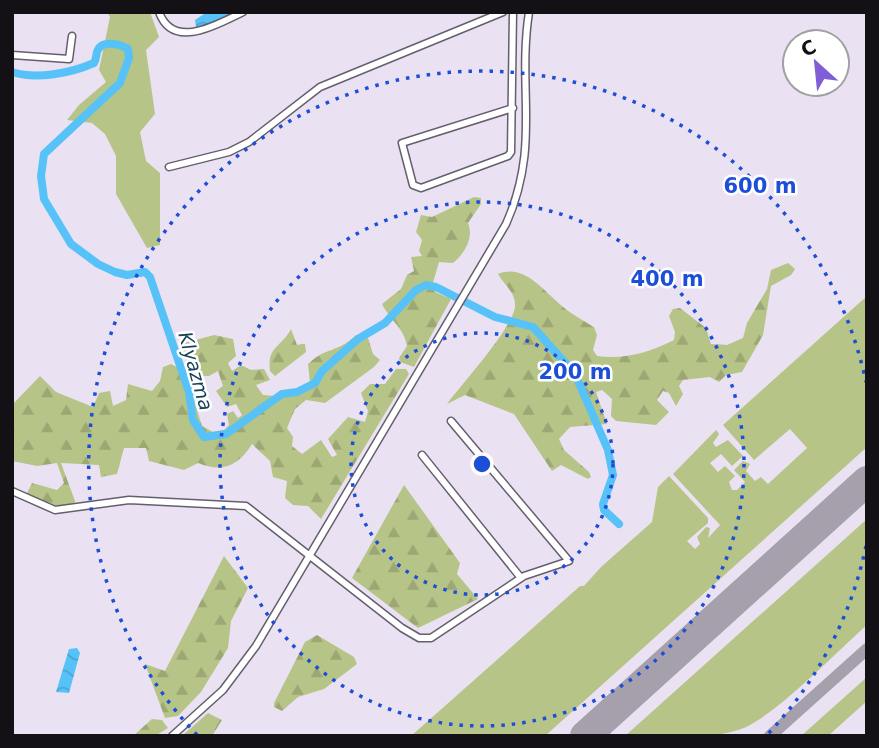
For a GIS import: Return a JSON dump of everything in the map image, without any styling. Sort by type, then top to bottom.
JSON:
[{"type":"street","points":[[159,12],[163,23],[174,30],[191,33],[243,12]]},
{"type":"street","points":[[169,167],[229,152],[249,142],[320,87],[503,12]]},
{"type":"street","points":[[513,12],[513,108],[508,156],[421,188],[413,185],[401,146],[404,141],[513,108]]},
{"type":"street","points":[[172,736],[203,711],[240,669],[506,224],[521,188],[528,131],[529,12]]},
{"type":"street","points":[[12,55],[69,59],[72,36]]},
{"type":"street","points":[[12,491],[55,510],[129,500],[246,506],[266,525],[311,554],[419,638],[431,638],[521,578],[569,561],[451,421]]},
{"type":"street","points":[[422,455],[521,578]]},
{"type":"green space","points":[[107,12],[150,12],[159,37],[146,50],[155,114],[140,132],[146,161],[160,173],[160,245],[147,248],[116,194],[116,156],[105,134],[92,123],[67,120],[79,105],[106,82],[99,70],[110,17]]},
{"type":"green space","points":[[474,197],[481,198],[481,204],[468,223],[470,234],[467,245],[453,263],[439,262],[432,286],[435,292],[451,299],[414,367],[400,362],[399,358],[407,346],[400,329],[382,304],[401,289],[407,275],[414,271],[411,257],[422,256],[419,251],[422,240],[416,232],[421,215],[432,217]]},
{"type":"green space","points":[[788,263],[795,269],[791,275],[771,286],[763,335],[742,372],[726,375],[719,382],[710,377],[683,380],[679,386],[683,394],[676,406],[669,393],[663,391],[657,400],[669,412],[656,425],[616,421],[611,416],[612,399],[602,390],[596,392],[607,424],[570,427],[559,439],[564,450],[589,472],[591,477],[588,479],[561,465],[552,471],[514,414],[465,395],[447,404],[496,342],[512,317],[514,297],[498,274],[517,272],[533,281],[566,309],[594,327],[597,335],[593,350],[597,356],[617,357],[647,351],[674,340],[675,332],[669,316],[673,309],[680,308],[706,328],[711,344],[727,345],[743,338],[747,323],[767,289],[771,270]]},
{"type":"green space","points":[[867,296],[867,447],[545,736],[411,736],[580,586],[584,586],[601,567],[652,522],[658,487],[669,476],[708,518],[708,523],[687,541],[695,549],[700,544],[697,537],[706,527],[710,528],[708,538],[720,525],[673,474],[716,430],[719,434],[713,443],[716,447],[728,440],[743,456],[732,466],[721,454],[710,463],[718,472],[725,466],[735,476],[729,482],[732,490],[737,490],[745,482],[734,470],[743,461],[750,464],[746,471],[755,481],[761,477],[768,484],[807,448],[790,429],[754,460],[723,425]]},
{"type":"green space","points":[[291,329],[297,345],[305,344],[306,352],[275,376],[270,371],[270,357]]},
{"type":"green space","points":[[214,335],[233,339],[236,356],[228,363],[232,371],[241,365],[251,370],[264,369],[270,380],[256,385],[263,395],[287,397],[310,383],[308,364],[315,358],[343,345],[356,335],[368,338],[373,354],[380,360],[374,367],[325,403],[306,400],[295,409],[287,428],[293,437],[292,446],[302,454],[321,440],[332,457],[337,455],[328,439],[348,417],[365,422],[368,411],[361,393],[370,384],[385,384],[396,369],[406,369],[409,374],[321,519],[308,506],[293,505],[285,498],[287,481],[273,477],[270,461],[252,444],[241,458],[229,466],[215,467],[198,463],[184,470],[149,461],[146,448],[124,448],[117,474],[101,477],[99,465],[61,463],[75,501],[73,506],[55,505],[26,495],[32,483],[57,490],[64,483],[57,463],[37,466],[12,461],[12,405],[40,376],[56,392],[93,407],[99,393],[110,391],[113,406],[126,400],[128,384],[152,391],[160,381],[163,367],[171,364],[185,371],[202,426],[213,432],[224,430],[229,425],[227,414],[233,411],[238,418],[242,415],[236,404],[227,407],[216,391],[223,386],[218,371],[209,376],[196,376],[181,344]]},
{"type":"green space","points":[[404,485],[460,563],[457,574],[478,599],[418,628],[352,578]]},
{"type":"green space","points":[[867,519],[867,625],[804,684],[768,713],[738,730],[697,737],[625,736]]},
{"type":"green space","points":[[224,556],[248,588],[231,621],[228,648],[201,692],[178,716],[165,718],[145,664],[165,671]]},
{"type":"green space","points":[[317,635],[354,657],[357,664],[324,689],[298,697],[282,711],[274,707],[305,642]]},
{"type":"green space","points":[[867,677],[867,701],[828,736],[801,736]]},
{"type":"green space","points":[[208,713],[222,720],[212,736],[182,736]]},
{"type":"green space","points":[[152,719],[162,720],[168,728],[155,736],[133,736]]},
{"type":"water","points":[[207,12],[233,12],[205,27],[196,27],[195,20]]},
{"type":"water","points":[[77,648],[80,653],[69,693],[56,692],[69,649]]},
{"type":"waterway","name":"Klyazma","points":[[12,72],[32,75],[65,72],[94,63],[102,45],[116,44],[128,49],[129,58],[120,83],[44,154],[41,176],[44,199],[71,244],[98,264],[115,272],[127,275],[145,272],[150,277],[189,392],[193,420],[204,437],[226,434],[282,394],[297,392],[315,383],[322,371],[358,339],[385,323],[416,290],[426,285],[436,287],[495,317],[533,327],[575,374],[608,450],[613,475],[603,504],[604,510],[619,524]]},
{"type":"taxiway","points":[[770,736],[867,649]]},
{"type":"runway","points":[[585,736],[867,481]]}]
